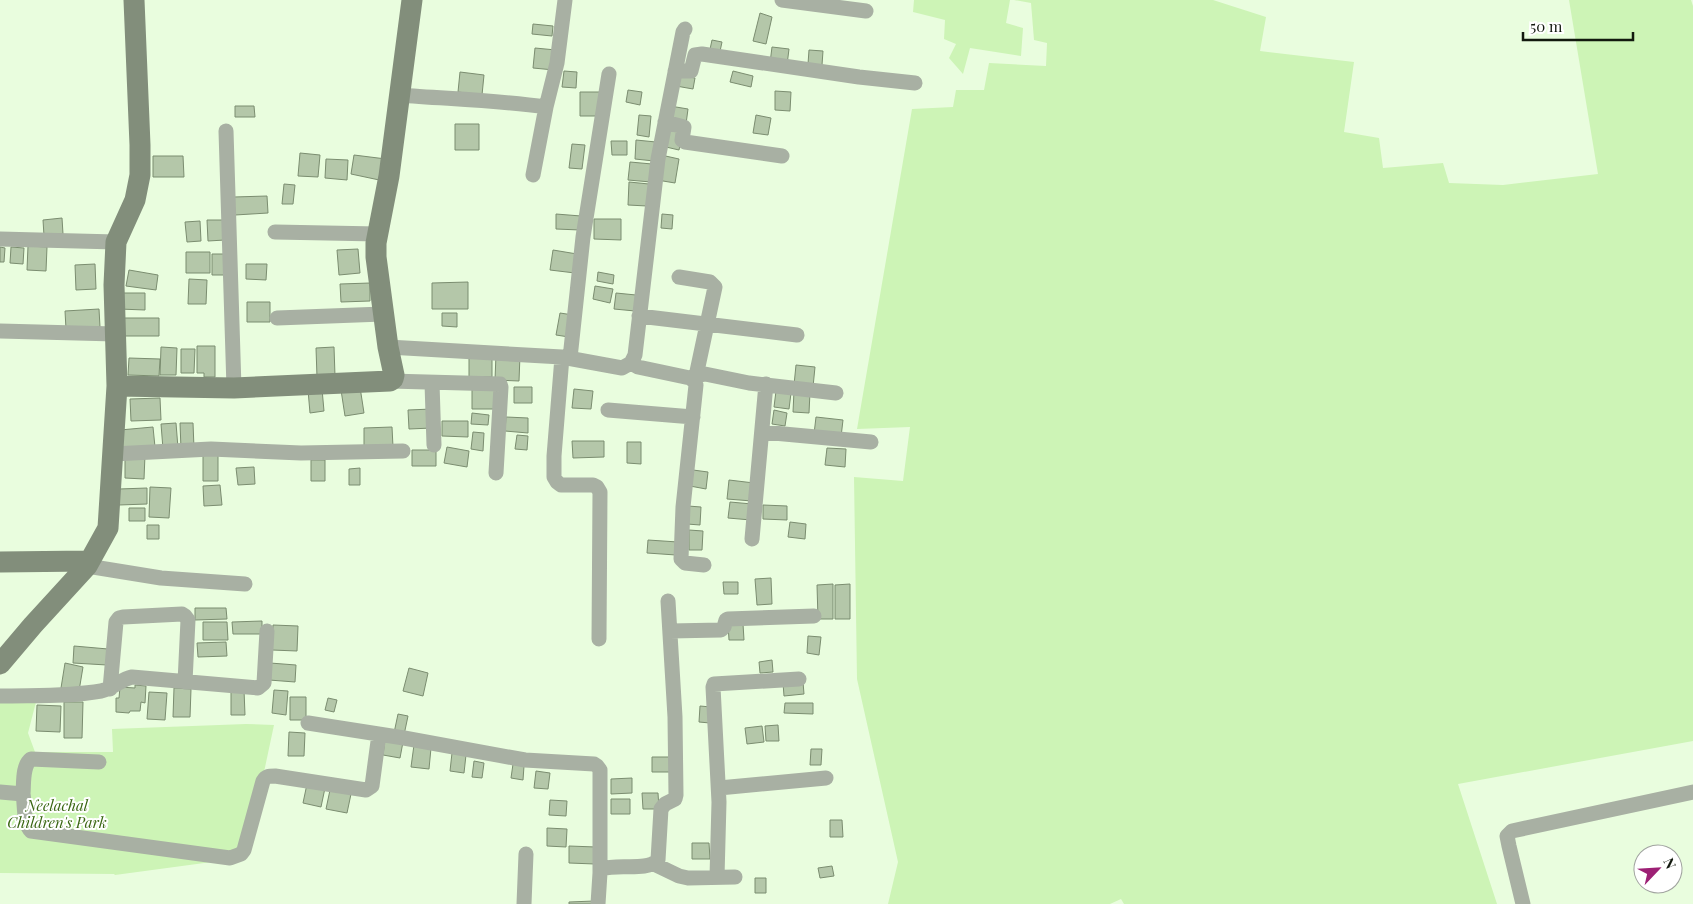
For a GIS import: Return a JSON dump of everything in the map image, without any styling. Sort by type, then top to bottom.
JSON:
[{"type":"street","points":[[0,664],[88,564],[108,528],[117,386],[114,285],[116,242],[135,200],[140,175],[134,0]]},
{"type":"street","points":[[390,381],[394,375],[388,347],[376,257],[378,234],[389,176],[412,0]]},
{"type":"street","points":[[533,175],[546,107],[557,63],[565,0]]},
{"type":"street","points":[[782,0],[866,11]]},
{"type":"street","points":[[388,347],[566,357],[622,368],[631,363],[635,355],[658,160],[685,29]]},
{"type":"street","points":[[675,71],[691,71],[695,55],[702,54],[859,77],[915,83]]},
{"type":"street","points":[[598,639],[600,492],[593,485],[561,485],[556,482],[554,478],[554,456],[583,237],[609,74]]},
{"type":"street","points":[[399,95],[508,102],[546,107]]},
{"type":"street","points":[[665,122],[684,127],[682,140],[685,142],[782,156]]},
{"type":"street","points":[[226,131],[234,388]]},
{"type":"street","points":[[275,232],[378,234]]},
{"type":"street","points":[[0,239],[116,242]]},
{"type":"street","points":[[679,277],[710,282],[715,288],[694,378],[696,385],[683,507],[681,559],[685,563],[704,565]]},
{"type":"street","points":[[277,318],[383,314]]},
{"type":"street","points":[[639,316],[707,326],[797,335]]},
{"type":"street","points":[[0,331],[115,334]]},
{"type":"street","points":[[631,363],[638,367],[694,378],[706,374],[836,393]]},
{"type":"street","points":[[117,386],[234,388],[390,381],[500,384],[496,473]]},
{"type":"street","points":[[432,383],[434,445]]},
{"type":"street","points":[[752,539],[766,384]]},
{"type":"street","points":[[608,410],[693,417]]},
{"type":"street","points":[[762,432],[871,442]]},
{"type":"street","points":[[114,454],[212,449],[300,453],[402,451]]},
{"type":"street","points":[[0,562],[88,564],[162,578],[245,584]]},
{"type":"street","points":[[654,864],[660,854],[661,809],[664,804],[675,799],[676,795],[675,717],[668,601]]},
{"type":"street","points":[[110,688],[116,622],[119,618],[123,617],[182,614],[185,616],[188,620],[186,682]]},
{"type":"street","points":[[670,631],[721,630],[728,619],[814,616]]},
{"type":"street","points":[[0,696],[76,695],[110,688],[132,677],[258,688],[264,683],[266,631]]},
{"type":"street","points":[[718,877],[718,788],[714,684],[799,679]]},
{"type":"street","points":[[308,723],[525,760],[594,764],[600,770],[600,873],[598,904]]},
{"type":"street","points":[[99,762],[31,759],[28,761],[25,768],[23,794],[28,828],[31,831],[230,858],[241,854],[244,850],[265,778],[275,776],[366,790],[372,786],[379,734]]},
{"type":"street","points":[[718,788],[826,778]]},
{"type":"street","points":[[0,792],[23,794]]},
{"type":"street","points":[[1523,904],[1508,846],[1507,836],[1512,831],[1693,792]]},
{"type":"street","points":[[524,904],[526,854]]},
{"type":"street","points":[[600,873],[602,869],[608,867],[654,864],[679,876],[688,878],[735,877]]},
{"type":"green space","points":[[914,0],[1010,0],[1006,23],[1023,28],[1021,56],[970,48],[963,74],[949,58],[956,44],[944,39],[945,20],[913,12]]},
{"type":"green space","points":[[1014,0],[1213,0],[1266,17],[1260,51],[1354,62],[1344,132],[1379,138],[1383,168],[1443,163],[1449,183],[1503,185],[1598,174],[1569,0],[1691,0],[1693,6],[1693,741],[1458,784],[1497,904],[1124,904],[1121,899],[1110,904],[888,904],[898,862],[857,679],[854,477],[903,481],[910,427],[857,429],[912,109],[953,107],[956,90],[984,90],[989,63],[1046,66],[1047,43],[1034,40],[1031,3]]},
{"type":"green space","name":"Neelachal Children's Park","points":[[0,702],[36,702],[28,733],[35,752],[113,752],[112,729],[246,724],[274,725],[247,852],[234,859],[115,875],[0,873]]},
{"type":"building","points":[[760,13],[772,17],[766,44],[753,41]]},
{"type":"building","points":[[533,24],[553,26],[552,36],[532,34]]},
{"type":"building","points":[[712,40],[722,42],[719,56],[709,54]]},
{"type":"building","points":[[772,47],[789,49],[787,65],[770,63]]},
{"type":"building","points":[[535,48],[556,50],[554,70],[533,68]]},
{"type":"building","points":[[809,50],[823,51],[822,65],[808,64]]},
{"type":"building","points":[[564,71],[577,72],[576,88],[562,87]]},
{"type":"building","points":[[733,71],[753,76],[751,87],[730,82]]},
{"type":"building","points":[[460,72],[484,75],[482,95],[458,92]]},
{"type":"building","points":[[678,75],[695,78],[693,89],[676,86]]},
{"type":"building","points":[[628,90],[642,92],[640,105],[626,102]]},
{"type":"building","points":[[775,91],[791,92],[790,111],[775,110]]},
{"type":"building","points":[[580,92],[602,92],[601,116],[580,116]]},
{"type":"building","points":[[235,106],[254,106],[255,117],[235,117]]},
{"type":"building","points":[[670,106],[688,109],[686,124],[668,121]]},
{"type":"building","points":[[639,115],[651,116],[649,137],[637,135]]},
{"type":"building","points":[[756,115],[771,118],[768,135],[753,133]]},
{"type":"building","points":[[455,124],[479,124],[479,150],[455,150]]},
{"type":"building","points":[[670,128],[683,130],[679,150],[666,147]]},
{"type":"building","points":[[636,140],[656,142],[654,161],[635,159]]},
{"type":"building","points":[[611,141],[627,141],[627,155],[612,155]]},
{"type":"building","points":[[572,144],[585,145],[582,169],[569,168]]},
{"type":"building","points":[[300,153],[320,155],[318,177],[298,176]]},
{"type":"building","points":[[354,155],[386,159],[384,181],[351,174]]},
{"type":"building","points":[[661,155],[679,159],[675,183],[657,180]]},
{"type":"building","points":[[153,156],[183,156],[184,177],[153,177]]},
{"type":"building","points":[[326,159],[348,160],[347,180],[325,178]]},
{"type":"building","points":[[630,162],[652,164],[651,182],[628,180]]},
{"type":"building","points":[[629,182],[649,184],[647,206],[628,205]]},
{"type":"building","points":[[284,184],[295,185],[293,204],[282,204]]},
{"type":"building","points":[[267,196],[268,213],[235,215],[234,197]]},
{"type":"building","points":[[556,214],[581,216],[580,230],[556,229]]},
{"type":"building","points":[[662,214],[673,215],[672,229],[661,228]]},
{"type":"building","points":[[62,218],[63,234],[44,236],[43,220]]},
{"type":"building","points":[[594,219],[621,219],[621,240],[594,239]]},
{"type":"building","points":[[207,220],[224,220],[225,240],[208,241]]},
{"type":"building","points":[[200,221],[201,241],[187,242],[185,222]]},
{"type":"building","points":[[28,246],[47,247],[46,271],[27,270]]},
{"type":"building","points":[[0,247],[5,248],[4,262],[0,262]]},
{"type":"building","points":[[11,247],[24,248],[23,264],[10,263]]},
{"type":"building","points":[[358,249],[360,273],[339,275],[337,250]]},
{"type":"building","points":[[553,250],[577,254],[575,273],[550,270]]},
{"type":"building","points":[[186,252],[210,252],[210,273],[186,273]]},
{"type":"building","points":[[212,254],[228,254],[227,275],[212,275]]},
{"type":"building","points":[[95,264],[96,289],[76,290],[75,265]]},
{"type":"building","points":[[246,264],[267,264],[266,280],[246,279]]},
{"type":"building","points":[[129,270],[158,275],[156,290],[126,286]]},
{"type":"building","points":[[598,272],[614,275],[613,284],[597,281]]},
{"type":"building","points":[[189,279],[207,280],[206,304],[188,304]]},
{"type":"building","points":[[468,282],[468,309],[432,309],[432,283]]},
{"type":"building","points":[[370,283],[370,301],[341,302],[340,284]]},
{"type":"building","points":[[595,286],[613,289],[610,303],[593,299]]},
{"type":"building","points":[[119,293],[145,293],[145,310],[119,309]]},
{"type":"building","points":[[616,293],[636,295],[635,311],[614,309]]},
{"type":"building","points":[[247,302],[270,302],[270,322],[247,322]]},
{"type":"building","points":[[99,309],[100,327],[66,329],[65,311]]},
{"type":"building","points":[[442,313],[457,313],[457,327],[442,326]]},
{"type":"building","points":[[560,313],[573,315],[569,337],[556,335]]},
{"type":"building","points":[[121,318],[159,318],[159,336],[121,336]]},
{"type":"building","points":[[197,346],[215,346],[215,377],[204,377],[204,373],[197,373]]},
{"type":"building","points":[[161,347],[177,348],[176,375],[160,375]]},
{"type":"building","points":[[334,347],[335,376],[317,377],[316,348]]},
{"type":"building","points":[[181,349],[195,349],[194,373],[181,373]]},
{"type":"building","points":[[496,354],[520,355],[519,381],[495,380]]},
{"type":"building","points":[[469,356],[492,356],[492,377],[469,377]]},
{"type":"building","points":[[129,358],[160,359],[159,376],[128,375]]},
{"type":"building","points":[[796,365],[815,367],[813,387],[794,385]]},
{"type":"building","points":[[472,386],[497,386],[497,409],[472,409]]},
{"type":"building","points":[[360,387],[364,413],[345,416],[341,390]]},
{"type":"building","points":[[514,387],[532,387],[532,403],[514,403]]},
{"type":"building","points":[[322,389],[324,411],[310,413],[308,390]]},
{"type":"building","points":[[574,389],[593,391],[591,409],[572,408]]},
{"type":"building","points":[[776,391],[791,393],[789,409],[774,407]]},
{"type":"building","points":[[794,391],[810,392],[809,413],[793,412]]},
{"type":"building","points":[[160,398],[161,420],[131,421],[130,399]]},
{"type":"building","points":[[432,409],[432,428],[409,429],[408,410]]},
{"type":"building","points":[[774,410],[787,413],[785,426],[772,424]]},
{"type":"building","points":[[472,413],[489,415],[488,425],[471,424]]},
{"type":"building","points":[[506,417],[528,418],[528,433],[505,431]]},
{"type":"building","points":[[816,417],[843,420],[841,437],[814,434]]},
{"type":"building","points":[[442,421],[468,421],[468,437],[442,436]]},
{"type":"building","points":[[176,423],[178,448],[163,449],[161,424]]},
{"type":"building","points":[[180,423],[193,423],[194,448],[181,449]]},
{"type":"building","points":[[153,427],[155,447],[121,450],[120,430]]},
{"type":"building","points":[[392,427],[393,447],[364,448],[364,428]]},
{"type":"building","points":[[473,432],[484,433],[483,451],[471,449]]},
{"type":"building","points":[[517,435],[528,436],[527,450],[515,449]]},
{"type":"building","points":[[572,441],[604,441],[604,457],[573,458]]},
{"type":"building","points":[[627,442],[641,442],[641,464],[627,463]]},
{"type":"building","points":[[447,447],[469,451],[467,467],[444,463]]},
{"type":"building","points":[[827,448],[846,449],[845,467],[825,465]]},
{"type":"building","points":[[412,450],[436,450],[436,466],[412,466]]},
{"type":"building","points":[[218,452],[218,481],[203,481],[203,453]]},
{"type":"building","points":[[125,455],[145,455],[144,479],[125,478]]},
{"type":"building","points":[[311,460],[325,460],[325,481],[311,481]]},
{"type":"building","points":[[254,467],[255,484],[238,485],[236,468]]},
{"type":"building","points":[[360,468],[360,485],[349,485],[349,469]]},
{"type":"building","points":[[693,470],[708,472],[706,489],[690,486]]},
{"type":"building","points":[[729,480],[754,483],[752,501],[727,499]]},
{"type":"building","points":[[220,485],[222,505],[204,506],[203,486]]},
{"type":"building","points":[[150,487],[171,488],[169,518],[149,517]]},
{"type":"building","points":[[147,488],[147,504],[119,505],[119,489]]},
{"type":"building","points":[[730,502],[752,504],[751,520],[728,518]]},
{"type":"building","points":[[763,505],[787,506],[787,520],[763,519]]},
{"type":"building","points":[[688,506],[701,507],[700,525],[687,524]]},
{"type":"building","points":[[129,508],[145,508],[145,521],[129,521]]},
{"type":"building","points":[[790,522],[806,524],[805,539],[788,537]]},
{"type":"building","points":[[147,525],[159,525],[159,539],[147,539]]},
{"type":"building","points":[[689,530],[703,531],[702,550],[689,550]]},
{"type":"building","points":[[648,540],[678,542],[676,555],[647,553]]},
{"type":"building","points":[[771,578],[772,604],[757,605],[755,579]]},
{"type":"building","points":[[723,582],[738,582],[738,594],[724,594]]},
{"type":"building","points":[[833,584],[833,619],[818,619],[817,585]]},
{"type":"building","points":[[850,584],[850,619],[835,619],[835,585]]},
{"type":"building","points":[[195,608],[226,608],[227,619],[195,620]]},
{"type":"building","points":[[262,621],[262,634],[233,634],[232,622]]},
{"type":"building","points":[[203,622],[227,622],[228,640],[203,640]]},
{"type":"building","points":[[728,624],[743,624],[744,640],[729,640]]},
{"type":"building","points":[[273,625],[298,626],[297,651],[272,650]]},
{"type":"building","points":[[808,636],[821,637],[819,655],[807,653]]},
{"type":"building","points":[[226,642],[227,656],[198,657],[197,643]]},
{"type":"building","points":[[74,646],[108,649],[107,665],[73,663]]},
{"type":"building","points":[[772,660],[773,672],[760,673],[759,662]]},
{"type":"building","points":[[65,663],[83,667],[79,691],[61,688]]},
{"type":"building","points":[[270,663],[296,665],[295,682],[269,680]]},
{"type":"building","points":[[409,668],[428,673],[423,696],[403,691]]},
{"type":"building","points":[[803,682],[804,694],[784,696],[783,683]]},
{"type":"building","points":[[135,685],[146,686],[145,703],[141,702],[140,711],[130,711],[129,713],[116,712],[116,698],[119,698],[120,687],[135,688]]},
{"type":"building","points":[[174,688],[191,689],[190,717],[173,717]]},
{"type":"building","points":[[244,690],[245,715],[231,715],[231,691]]},
{"type":"building","points":[[274,690],[288,691],[286,715],[272,713]]},
{"type":"building","points":[[149,692],[167,693],[165,720],[147,719]]},
{"type":"building","points":[[290,697],[306,697],[306,720],[290,720]]},
{"type":"building","points":[[328,698],[337,700],[334,712],[325,710]]},
{"type":"building","points":[[64,702],[83,702],[82,738],[64,738]]},
{"type":"building","points":[[785,703],[813,703],[813,714],[784,713]]},
{"type":"building","points":[[37,705],[61,706],[60,732],[36,731]]},
{"type":"building","points":[[700,706],[711,707],[710,723],[699,722]]},
{"type":"building","points":[[398,714],[408,716],[404,735],[394,733]]},
{"type":"building","points":[[778,725],[779,741],[766,741],[765,726]]},
{"type":"building","points":[[762,726],[764,742],[747,744],[745,728]]},
{"type":"building","points":[[289,732],[305,733],[304,756],[288,756]]},
{"type":"building","points":[[385,739],[403,742],[400,758],[383,755]]},
{"type":"building","points":[[414,745],[431,748],[429,769],[411,767]]},
{"type":"building","points":[[811,749],[822,749],[821,765],[810,765]]},
{"type":"building","points":[[452,753],[466,755],[464,773],[450,771]]},
{"type":"building","points":[[652,757],[673,757],[673,772],[652,772]]},
{"type":"building","points":[[474,761],[484,763],[482,778],[472,777]]},
{"type":"building","points":[[513,764],[524,766],[523,780],[511,778]]},
{"type":"building","points":[[536,771],[550,773],[548,789],[534,788]]},
{"type":"building","points":[[632,778],[632,793],[611,794],[611,779]]},
{"type":"building","points":[[307,784],[325,788],[321,807],[303,803]]},
{"type":"building","points":[[330,790],[351,794],[347,813],[326,809]]},
{"type":"building","points":[[642,793],[658,793],[659,809],[643,809]]},
{"type":"building","points":[[611,799],[630,799],[630,814],[611,814]]},
{"type":"building","points":[[550,800],[567,801],[566,816],[549,815]]},
{"type":"building","points":[[830,820],[842,820],[843,837],[830,837]]},
{"type":"building","points":[[547,828],[567,829],[566,847],[547,846]]},
{"type":"building","points":[[692,843],[709,843],[710,859],[692,859]]},
{"type":"building","points":[[569,846],[596,847],[595,864],[569,863]]},
{"type":"building","points":[[832,866],[834,876],[820,878],[818,868]]},
{"type":"building","points":[[755,878],[766,878],[766,893],[755,893]]},
{"type":"building","points":[[594,901],[594,904],[569,904],[569,902]]}]
